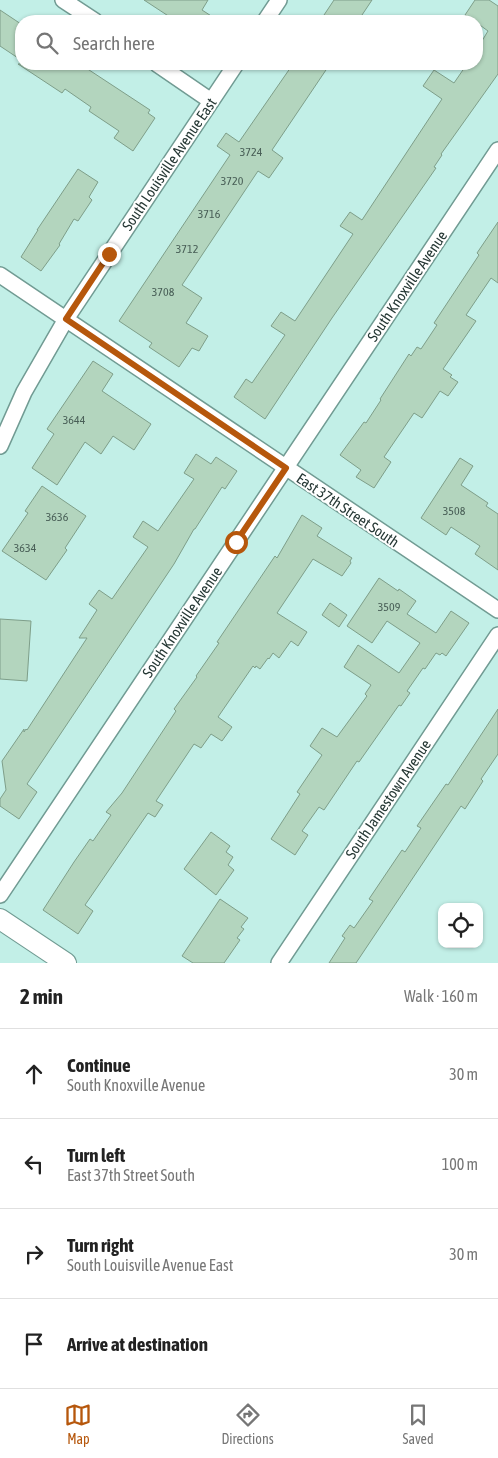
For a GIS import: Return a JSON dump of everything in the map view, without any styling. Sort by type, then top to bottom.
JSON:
[{"type":"street","points":[[64,0],[86,15]]},
{"type":"street","points":[[269,15],[279,0]]},
{"type":"street","points":[[166,70],[211,101]]},
{"type":"street","name":"South Louisville Avenue East","points":[[0,446],[24,392],[66,319],[232,70]]},
{"type":"street","name":"South Knoxville Avenue","points":[[0,895],[498,150]]},
{"type":"street","name":"East 37th Street South","points":[[0,275],[498,610]]},
{"type":"street","name":"South Jamestown Avenue","points":[[279,963],[498,635]]},
{"type":"street","points":[[0,919],[66,963]]},
{"type":"building","points":[[144,0],[208,0],[202,10],[210,15],[167,15]]},
{"type":"building","points":[[334,0],[372,0],[362,15],[324,15]]},
{"type":"building","points":[[475,0],[489,0],[498,6],[498,74],[441,154],[434,167],[436,168],[265,419],[234,397],[246,379],[252,383],[285,335],[271,326],[281,312],[295,321],[353,234],[340,226],[350,212],[362,220],[442,99],[423,86],[434,70],[454,83],[463,70],[483,70],[483,39],[488,31],[483,27],[483,15],[465,15]]},
{"type":"building","points":[[0,10],[15,20],[15,56],[0,46]]},
{"type":"building","points":[[27,70],[89,70],[150,110],[148,113],[155,118],[133,151],[114,138],[119,131],[89,111],[91,107],[65,89],[62,93]]},
{"type":"building","points":[[289,70],[326,70],[272,150],[283,158],[269,178],[258,171],[182,285],[202,298],[186,323],[208,336],[199,351],[192,348],[179,367],[149,347],[152,343],[119,321],[230,155],[217,146],[226,133],[239,142]]},
{"type":"building","points":[[78,169],[98,182],[89,197],[92,200],[78,221],[74,219],[60,245],[41,271],[21,257]]},
{"type":"building","points":[[498,222],[498,283],[491,278],[466,315],[476,321],[443,369],[458,382],[448,396],[440,391],[422,418],[414,413],[384,457],[391,462],[374,488],[356,477],[361,470],[340,455],[364,422],[366,423],[409,354],[411,356],[417,347],[421,349],[437,325],[434,323],[479,255],[477,253]]},
{"type":"building","points":[[93,361],[113,374],[102,391],[151,424],[134,450],[113,436],[101,454],[85,442],[57,485],[32,468],[54,434],[47,429]]},
{"type":"building","points":[[196,454],[211,464],[216,457],[237,471],[225,489],[222,487],[194,529],[174,564],[27,784],[37,792],[19,819],[0,806],[0,799],[6,790],[2,761],[24,729],[24,732],[27,730],[87,638],[79,638],[97,610],[89,604],[99,590],[112,599],[148,547],[133,537],[143,521],[158,531],[194,479],[184,473]]},
{"type":"building","points":[[460,458],[473,466],[461,485],[488,503],[486,506],[498,514],[498,570],[475,554],[480,546],[451,527],[446,535],[421,518]]},
{"type":"building","points":[[42,486],[86,516],[65,548],[67,550],[46,580],[2,551],[28,513],[25,511]]},
{"type":"building","points":[[302,515],[322,528],[317,536],[352,558],[351,563],[342,576],[313,559],[277,613],[307,632],[298,646],[291,641],[279,658],[273,653],[260,669],[253,666],[218,717],[232,727],[222,741],[211,734],[201,748],[194,744],[156,801],[163,805],[155,817],[148,813],[85,905],[93,911],[78,934],[43,910],[90,839],[93,841],[111,815],[106,812],[122,793],[176,711],[174,709],[219,643],[217,642],[275,556],[277,558]]},
{"type":"building","points":[[379,578],[416,601],[407,614],[436,633],[451,611],[469,623],[446,656],[442,653],[440,655],[436,653],[425,669],[423,668],[407,691],[410,693],[401,706],[399,705],[359,762],[357,761],[324,810],[319,807],[302,831],[308,835],[295,855],[271,839],[300,794],[297,792],[322,755],[310,746],[322,728],[337,737],[367,696],[365,694],[371,685],[344,667],[358,645],[399,673],[420,643],[387,621],[372,643],[347,626]]},
{"type":"building","points":[[330,603],[347,615],[339,627],[322,615]]},
{"type":"building","points":[[0,619],[31,621],[27,681],[0,679]]},
{"type":"building","points":[[498,709],[498,754],[481,779],[483,781],[465,809],[461,806],[356,963],[329,963],[345,938],[342,936],[350,925],[354,928],[373,901],[369,899],[402,850],[405,852],[421,828],[417,826],[446,784],[448,785]]},
{"type":"building","points":[[211,832],[230,846],[226,852],[233,857],[228,865],[234,870],[216,895],[184,869]]},
{"type":"building","points":[[220,899],[248,918],[241,927],[244,929],[237,938],[240,940],[224,963],[193,963],[182,956]]},
{"type":"route","points":[[109,254],[66,319],[286,468],[272,486],[236,542]]}]
